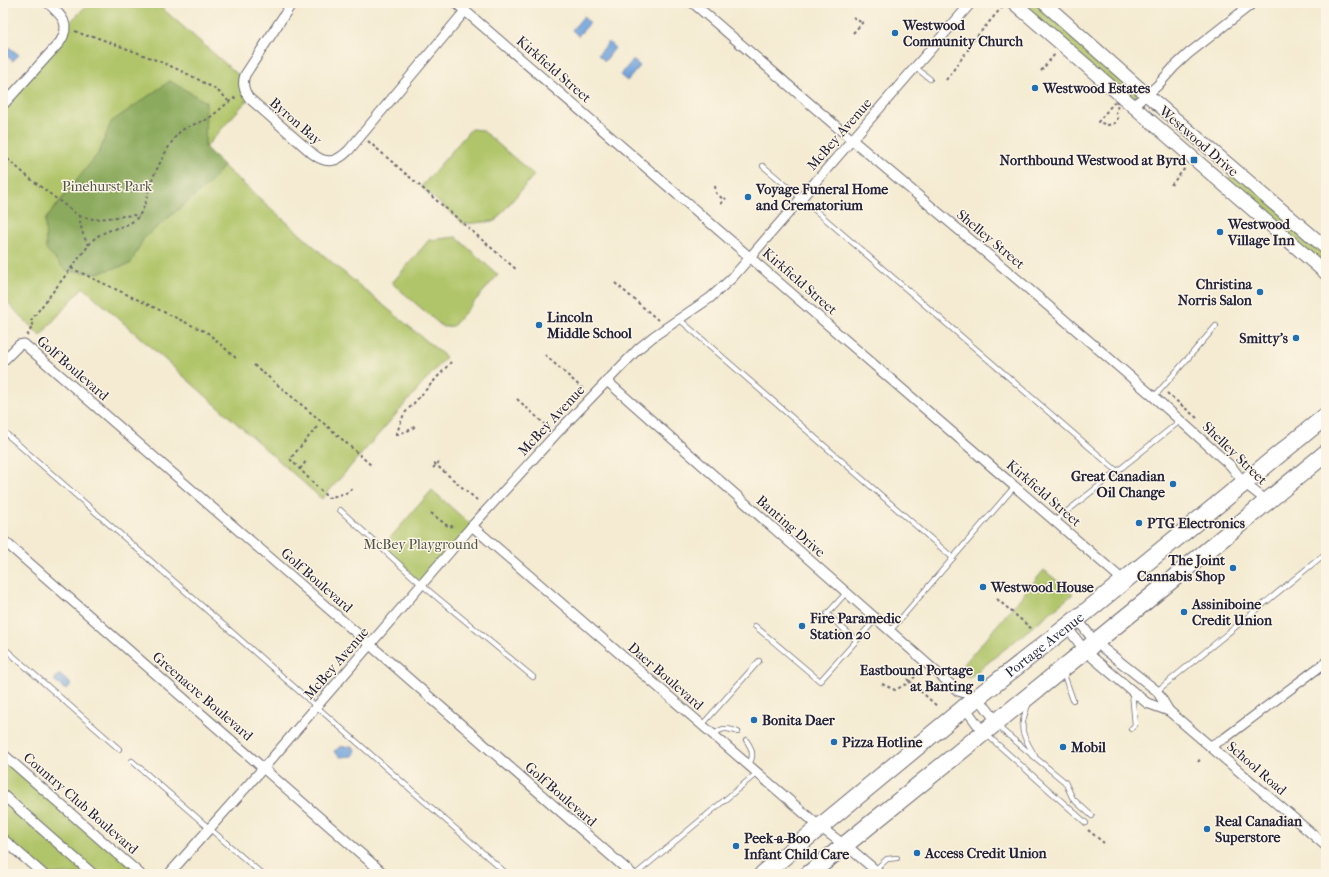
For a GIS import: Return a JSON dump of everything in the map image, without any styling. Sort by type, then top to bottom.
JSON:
[{"type":"highway","name":"Portage Avenue","points":[[763,874],[964,708],[1072,623],[1326,416]]},
{"type":"highway","name":"Portage Avenue","points":[[809,874],[1326,453]]},
{"type":"street","points":[[3,105],[60,42],[65,33],[65,27],[61,16],[48,3]]},
{"type":"street","points":[[245,91],[243,85],[245,75],[292,3]]},
{"type":"street","name":"Kirkfield Street","points":[[456,3],[1124,581]]},
{"type":"street","name":"Shelley Street","points":[[693,3],[1154,397],[1231,466],[1244,483],[1267,502]]},
{"type":"street","name":"McBey Avenue","points":[[169,874],[210,829],[472,526],[556,434],[638,349],[654,336],[718,292],[971,3]]},
{"type":"street","name":"Westwood Drive","points":[[1010,3],[1133,106],[1326,273]]},
{"type":"street","points":[[1133,106],[1157,86],[1188,54],[1253,3]]},
{"type":"street","name":"Westwood Drive","points":[[1047,4],[1146,94],[1326,248]]},
{"type":"street","name":"Byron Bay","points":[[245,91],[249,98],[313,154],[321,159],[332,161],[344,155],[465,11]]},
{"type":"street","points":[[3,362],[21,344]]},
{"type":"street","name":"Golf Boulevard","points":[[21,344],[370,645],[632,874]]},
{"type":"street","name":"Banting Drive","points":[[607,382],[958,691],[978,697]]},
{"type":"street","name":"Daer Boulevard","points":[[472,526],[820,827],[878,872]]},
{"type":"street","name":"Greenacre Boulevard","points":[[3,540],[384,874]]},
{"type":"street","name":"School Road","points":[[1072,623],[1090,646],[1132,690],[1147,703],[1169,711]]},
{"type":"street","name":"School Road","points":[[1072,623],[1090,646],[1157,692],[1169,711],[1326,846]]},
{"type":"street","points":[[1210,746],[1225,738],[1326,662]]},
{"type":"street","name":"Banting Drive","points":[[958,691],[964,708],[990,727]]},
{"type":"street","points":[[978,697],[990,727]]},
{"type":"street","name":"Country Club Boulevard","points":[[3,754],[140,874]]},
{"type":"street","points":[[3,795],[93,874]]},
{"type":"street","points":[[3,839],[43,874]]},
{"type":"lane","points":[[915,67],[930,80]]},
{"type":"lane","points":[[763,166],[1117,471]]},
{"type":"lane","points":[[679,319],[953,558]]},
{"type":"lane","points":[[1154,397],[1216,326]]},
{"type":"lane","points":[[1056,521],[1180,421]]},
{"type":"lane","points":[[3,431],[507,874]]},
{"type":"lane","points":[[890,632],[1014,486]]},
{"type":"lane","points":[[340,510],[422,585],[533,677]]},
{"type":"lane","points":[[1157,692],[1326,553]]},
{"type":"lane","points":[[846,593],[827,614],[856,640]]},
{"type":"lane","points":[[755,626],[820,681],[876,619]]},
{"type":"lane","points":[[3,647],[119,749]]},
{"type":"lane","points":[[702,725],[760,661]]},
{"type":"lane","points":[[1062,669],[1074,700]]},
{"type":"lane","points":[[1131,729],[1135,725],[1132,690]]},
{"type":"lane","points":[[1032,693],[1023,719],[1022,732],[1037,759]]},
{"type":"lane","points":[[990,727],[1003,731],[1065,782],[1073,799],[1092,816]]},
{"type":"lane","points":[[990,727],[1086,823]]},
{"type":"lane","points":[[714,735],[720,729],[725,728],[738,732]]},
{"type":"lane","points":[[746,740],[752,749],[752,757],[748,765]]},
{"type":"lane","points":[[132,761],[262,874]]},
{"type":"lane","points":[[636,874],[757,773]]},
{"type":"lane","points":[[878,872],[887,859],[897,858]]},
{"type":"path","points":[[946,80],[970,47],[971,43],[1010,3]]},
{"type":"path","points":[[853,33],[863,22],[854,17]]},
{"type":"path","points":[[926,25],[935,32]]},
{"type":"path","points":[[65,27],[87,36],[90,35],[188,74],[218,91],[225,96],[228,101]]},
{"type":"path","points":[[1041,71],[1059,50]]},
{"type":"path","points":[[21,344],[33,325],[30,322],[32,319],[88,245],[101,233],[130,223],[139,216],[144,207],[148,189],[155,172],[177,135],[181,131],[207,119],[228,101],[245,91]]},
{"type":"path","points":[[1116,100],[1118,105],[1116,112],[1118,115],[1117,120],[1111,125],[1098,122],[1109,108],[1116,100]]},
{"type":"path","points":[[361,135],[517,270]]},
{"type":"path","points":[[3,155],[28,177],[79,216],[99,219],[133,215],[139,216]]},
{"type":"path","points":[[1170,185],[1189,163]]},
{"type":"path","points":[[714,186],[716,192],[725,199],[721,204]]},
{"type":"path","points":[[79,216],[84,239],[88,245]]},
{"type":"path","points":[[71,268],[208,333],[236,358]]},
{"type":"path","points":[[615,283],[658,320]]},
{"type":"path","points":[[545,355],[584,390]]},
{"type":"path","points":[[415,426],[412,429],[396,435],[404,414],[451,362]]},
{"type":"path","points":[[254,365],[371,465]]},
{"type":"path","points":[[1162,388],[1197,418]]},
{"type":"path","points":[[517,399],[556,434]]},
{"type":"path","points":[[318,427],[290,459],[328,498],[349,492],[353,486]]},
{"type":"path","points":[[300,469],[307,460]]},
{"type":"path","points":[[433,468],[435,464],[439,462]]},
{"type":"path","points":[[435,464],[477,500]]},
{"type":"path","points":[[431,513],[449,527],[452,526],[454,528]]},
{"type":"path","points":[[997,599],[1032,630]]},
{"type":"path","points":[[882,684],[895,690],[910,682],[918,673]]},
{"type":"path","points":[[907,679],[938,706]]},
{"type":"path","points":[[1198,762],[1201,758]]},
{"type":"green space","name":"Pinehurst Park","points":[[89,3],[156,3],[243,79],[249,98],[204,149],[336,266],[446,357],[322,499],[83,287],[40,336],[3,298],[3,105],[60,42],[65,27]]},
{"type":"green space","points":[[1014,3],[1044,3],[1146,94],[1133,106]]},
{"type":"green space","points":[[170,81],[206,102],[205,147],[224,166],[211,182],[144,238],[130,264],[97,273],[66,271],[46,249],[45,220],[100,151],[111,122]]},
{"type":"green space","points":[[471,129],[482,130],[534,175],[495,221],[464,224],[421,187]]},
{"type":"green space","points":[[1236,171],[1326,248],[1326,273],[1224,184]]},
{"type":"green space","points":[[456,237],[498,275],[453,326],[443,327],[392,283],[429,240]]},
{"type":"green space","name":"McBey Playground","points":[[432,490],[472,526],[422,585],[383,546]]},
{"type":"green space","points":[[1044,570],[1073,594],[969,678],[959,670]]},
{"type":"green space","points":[[3,754],[140,874],[43,874],[3,839]]},
{"type":"water","points":[[583,17],[590,23],[578,36],[572,30]]},
{"type":"water","points":[[609,42],[615,48],[605,61],[598,55]]},
{"type":"water","points":[[6,45],[19,55],[13,61],[3,53],[3,48]]},
{"type":"water","points":[[633,60],[640,66],[627,81],[620,75]]},
{"type":"water","points":[[58,675],[70,683],[70,686],[67,689],[64,689],[55,681]]},
{"type":"water","points":[[352,746],[355,749],[353,756],[340,757],[334,751],[339,747]]},
{"type":"place","name":"Westwood Community Church","points":[[895,33]]},
{"type":"place","name":"Westwood Estates","points":[[1035,88]]},
{"type":"place","name":"Northbound Westwood at Byrd","points":[[1194,160]]},
{"type":"place","name":"Voyage Funeral Home and Crematorium","points":[[748,197]]},
{"type":"place","name":"Westwood Village Inn","points":[[1220,232]]},
{"type":"place","name":"Christina Norris Salon","points":[[1260,292]]},
{"type":"place","name":"Lincoln Middle School","points":[[539,325]]},
{"type":"place","name":"Smitty's","points":[[1296,338]]},
{"type":"place","name":"Great Canadian Oil Change","points":[[1173,484]]},
{"type":"place","name":"PTG Electronics","points":[[1139,523]]},
{"type":"place","name":"The Joint Cannabis Shop","points":[[1233,568]]},
{"type":"place","name":"Westwood House","points":[[983,587]]},
{"type":"place","name":"Assiniboine Credit Union","points":[[1184,612]]},
{"type":"place","name":"Fire Paramedic Station 20","points":[[802,626]]},
{"type":"place","name":"Eastbound Portage at Banting","points":[[981,678]]},
{"type":"place","name":"Bonita Daer","points":[[754,720]]},
{"type":"place","name":"Pizza Hotline","points":[[834,742]]},
{"type":"place","name":"Mobil","points":[[1063,747]]},
{"type":"place","name":"Real Canadian Superstore","points":[[1207,829]]},
{"type":"place","name":"Peek-a-Boo Infant Child Care","points":[[736,846]]},
{"type":"place","name":"Access Credit Union","points":[[917,853]]}]
